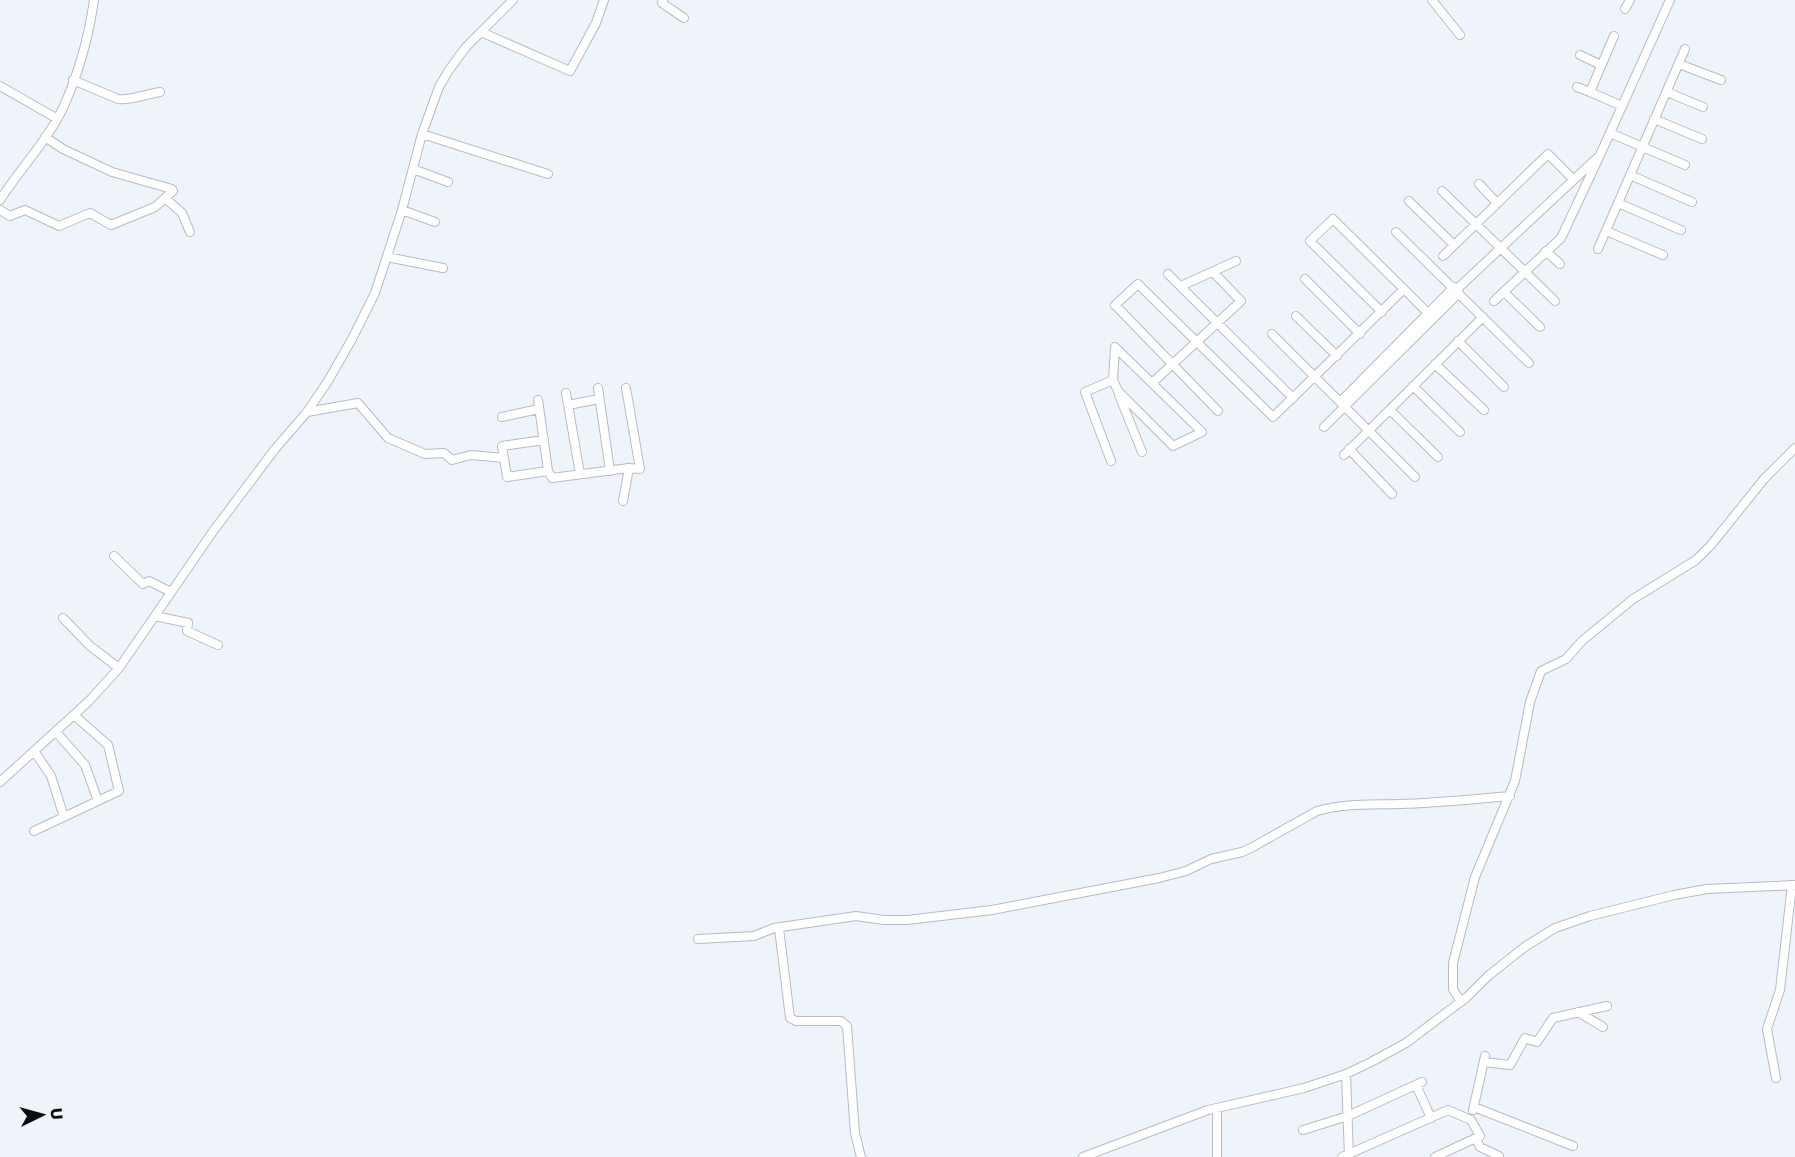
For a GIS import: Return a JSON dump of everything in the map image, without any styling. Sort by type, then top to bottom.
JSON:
[{"type":"street","points":[[0,200],[62,109],[73,80],[94,0]]},
{"type":"street","points":[[0,782],[89,701],[119,668],[220,522],[307,412],[352,339],[375,293],[402,210],[422,134],[432,103],[444,77],[466,47],[513,0]]},
{"type":"street","points":[[481,32],[570,71],[596,23],[604,0]]},
{"type":"street","points":[[663,0],[663,3],[684,18]]},
{"type":"street","points":[[1432,0],[1460,35]]},
{"type":"street","points":[[1625,9],[1630,0]]},
{"type":"street","points":[[1494,301],[1561,238],[1670,0]]},
{"type":"street","points":[[1590,92],[1614,36]]},
{"type":"street","points":[[1598,249],[1685,49]]},
{"type":"street","points":[[1580,55],[1601,65]]},
{"type":"street","points":[[1679,64],[1721,80]]},
{"type":"street","points":[[73,80],[121,100],[160,92]]},
{"type":"street","points":[[0,86],[56,118]]},
{"type":"street","points":[[1578,87],[1622,106]]},
{"type":"street","points":[[1667,92],[1703,107]]},
{"type":"street","points":[[1654,119],[1702,139]]},
{"type":"street","points":[[1610,133],[1685,165]]},
{"type":"street","points":[[422,134],[548,174]]},
{"type":"street","points":[[0,210],[10,216],[25,210],[59,226],[90,213],[111,225],[141,214],[166,199],[173,191],[112,172],[63,149],[45,137]]},
{"type":"street","points":[[1443,256],[1548,154],[1573,179]]},
{"type":"street","points":[[1343,404],[1456,290],[1600,155]]},
{"type":"street","points":[[413,169],[448,182]]},
{"type":"street","points":[[1630,176],[1692,202]]},
{"type":"street","points":[[1479,184],[1497,203]]},
{"type":"street","points":[[1442,191],[1555,301]]},
{"type":"street","points":[[166,199],[183,215],[190,232]]},
{"type":"street","points":[[1409,201],[1454,245]]},
{"type":"street","points":[[1618,203],[1681,230]]},
{"type":"street","points":[[402,210],[435,222]]},
{"type":"street","points":[[1382,312],[1310,241],[1333,219],[1428,313]]},
{"type":"street","points":[[1606,231],[1663,255]]},
{"type":"street","points":[[1396,232],[1529,363]]},
{"type":"street","points":[[1546,251],[1560,264]]},
{"type":"street","points":[[387,256],[443,268]]},
{"type":"street","points":[[1181,286],[1236,261]]},
{"type":"street","points":[[1152,383],[1241,301],[1213,272]]},
{"type":"street","points":[[1168,274],[1293,398]]},
{"type":"street","points":[[1305,279],[1360,334]]},
{"type":"street","points":[[1218,411],[1115,306],[1138,284],[1273,417],[1404,290]]},
{"type":"street","points":[[1324,427],[1428,313],[1456,290]]},
{"type":"street","points":[[1504,292],[1540,327]]},
{"type":"street","points":[[1296,316],[1337,357]]},
{"type":"street","points":[[1392,494],[1347,452],[1483,316]]},
{"type":"street","points":[[1272,334],[1415,477]]},
{"type":"street","points":[[1458,341],[1504,387]]},
{"type":"street","points":[[1118,391],[1173,446],[1202,432],[1115,347],[1113,380],[1142,452]]},
{"type":"street","points":[[1435,364],[1484,410]]},
{"type":"street","points":[[1111,461],[1085,392],[1113,380]]},
{"type":"street","points":[[1413,386],[1460,432]]},
{"type":"street","points":[[597,388],[610,471]]},
{"type":"street","points":[[538,400],[552,478],[629,468],[640,469],[626,388]]},
{"type":"street","points":[[566,393],[580,474]]},
{"type":"street","points":[[568,405],[599,399]]},
{"type":"street","points":[[307,412],[358,403],[388,438],[425,454],[444,453],[452,460],[471,455],[504,458]]},
{"type":"street","points":[[502,417],[539,409]]},
{"type":"street","points":[[1390,410],[1438,457]]},
{"type":"street","points":[[544,440],[501,446],[507,477],[549,471]]},
{"type":"street","points":[[1461,1002],[1453,988],[1453,963],[1475,877],[1510,796],[1530,702],[1541,671],[1566,659],[1582,641],[1633,599],[1696,560],[1711,545],[1764,479],[1795,448]]},
{"type":"street","points":[[623,501],[629,468]]},
{"type":"street","points":[[114,556],[143,584],[148,581],[171,592]]},
{"type":"street","points":[[154,616],[188,623],[188,631],[218,645]]},
{"type":"street","points":[[63,618],[90,646],[119,668]]},
{"type":"street","points":[[34,831],[119,791],[111,754],[103,739],[74,715]]},
{"type":"street","points":[[56,732],[85,765],[98,801]]},
{"type":"street","points":[[34,751],[51,776],[64,817]]},
{"type":"street","points":[[698,939],[754,936],[779,928],[858,916],[884,920],[918,919],[1041,902],[1186,871],[1211,859],[1242,852],[1317,811],[1328,808],[1353,804],[1398,804],[1510,796]]},
{"type":"street","points":[[1083,1157],[1217,1107],[1304,1088],[1346,1074],[1406,1042],[1461,1002],[1488,976],[1526,946],[1555,928],[1590,916],[1707,889],[1793,885],[1779,990],[1767,1029],[1776,1078]]},
{"type":"street","points":[[779,928],[790,1018],[796,1021],[841,1021],[847,1026],[855,1133],[861,1157]]},
{"type":"street","points":[[1471,1120],[1485,1059],[1510,1065],[1525,1038],[1537,1042],[1553,1018],[1607,1006]]},
{"type":"street","points":[[1578,1012],[1603,1027]]},
{"type":"street","points":[[1346,1074],[1347,1156],[1449,1110],[1471,1120],[1480,1136],[1435,1157]]},
{"type":"street","points":[[1303,1130],[1348,1116],[1419,1084],[1431,1118]]},
{"type":"street","points":[[1217,1107],[1217,1157]]},
{"type":"street","points":[[1474,1107],[1573,1146]]},
{"type":"street","points":[[1476,1138],[1480,1147],[1499,1156]]}]
